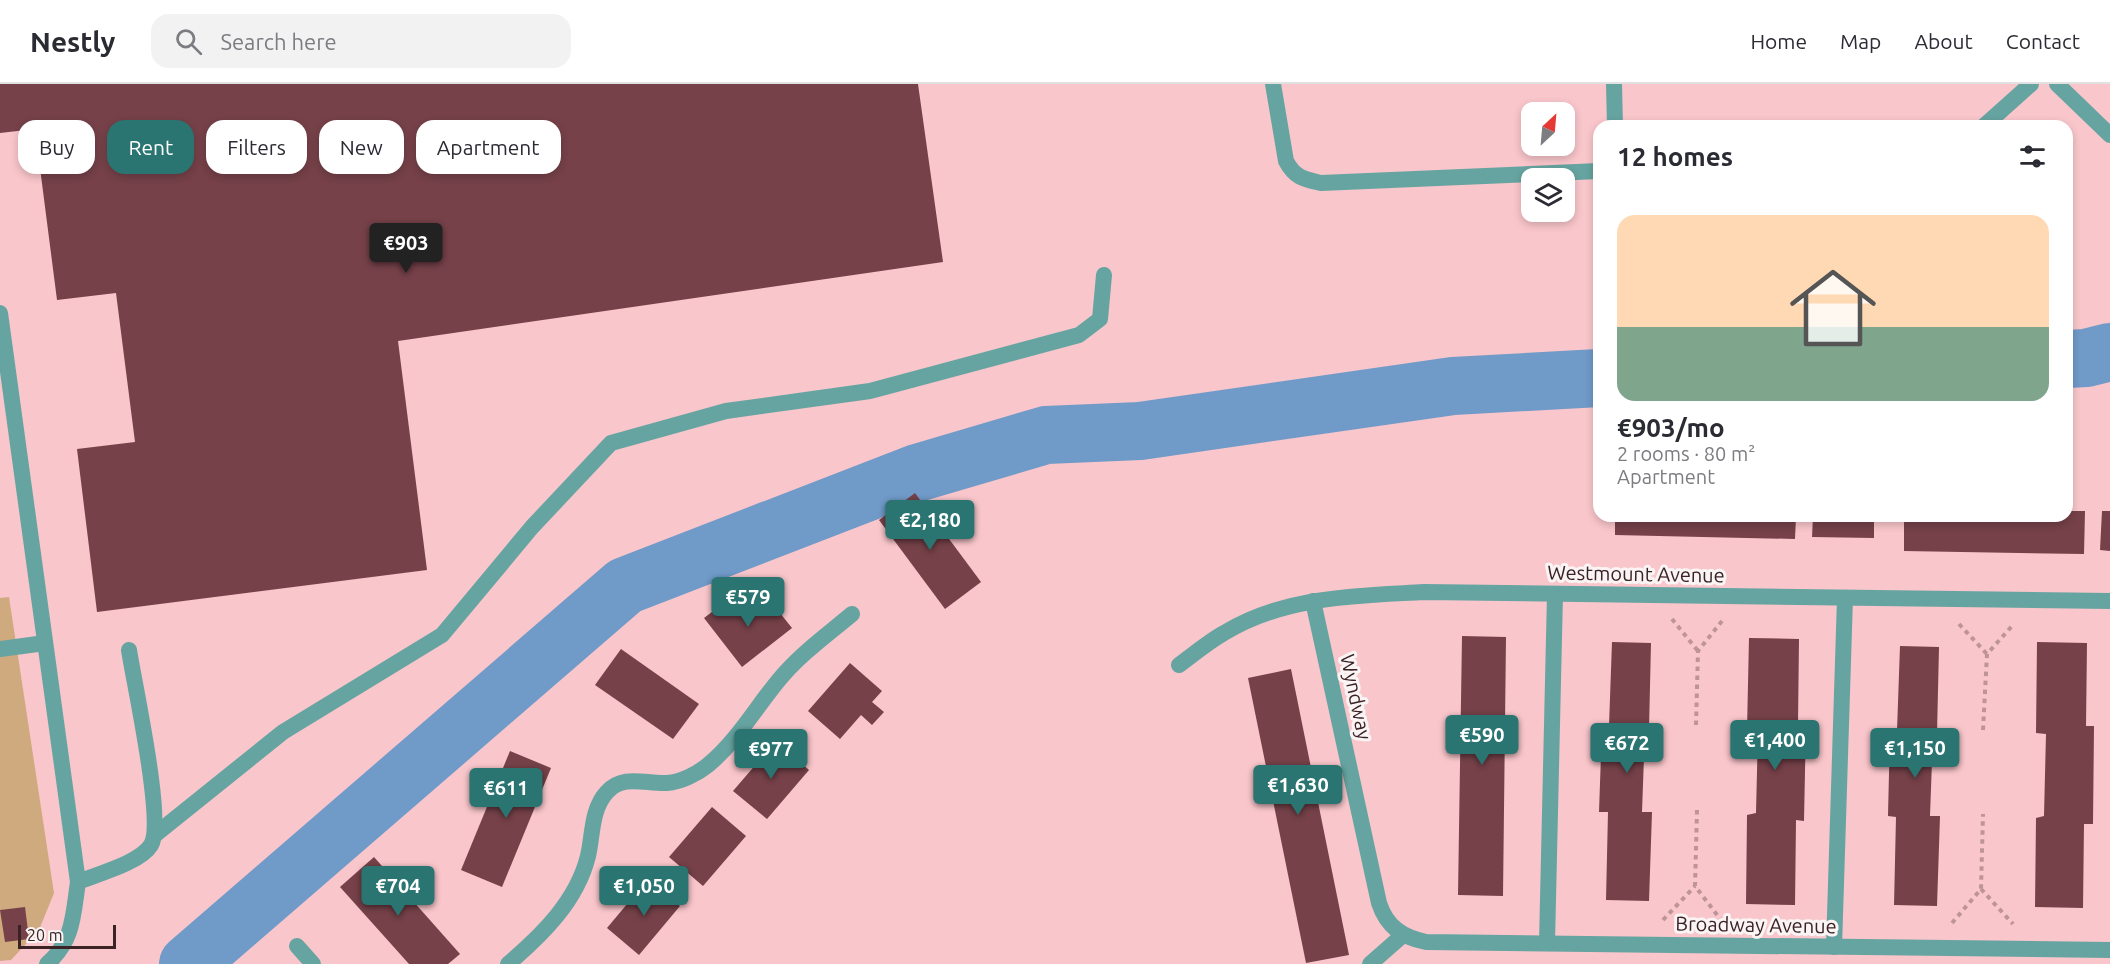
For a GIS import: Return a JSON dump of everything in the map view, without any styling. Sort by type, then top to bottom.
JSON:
[{"type":"street","points":[[1273,84],[1286,161],[1291,171],[1321,183],[1593,171]]},
{"type":"street","points":[[1614,84],[1615,120]]},
{"type":"street","points":[[1991,120],[2031,84]]},
{"type":"street","points":[[2057,84],[2110,135]]},
{"type":"street","points":[[156,834],[283,732],[442,635],[532,527],[611,443],[726,411],[870,391],[1079,335],[1100,319],[1104,275]]},
{"type":"street","points":[[0,313],[78,882],[72,924],[60,952],[47,964]]},
{"type":"street","name":"Westmount Avenue","points":[[1179,665],[1225,632],[1266,614],[1313,601],[1351,596],[1424,592],[2110,601]]},
{"type":"street","points":[[1547,943],[1555,594]]},
{"type":"street","points":[[1834,947],[1845,598]]},
{"type":"street","name":"Wyndway","points":[[1313,601],[1379,903],[1388,922],[1403,935]]},
{"type":"street","points":[[508,964],[529,946],[574,893],[588,857],[596,808],[608,790],[625,780],[667,783],[678,781],[708,765],[735,737],[779,680],[800,658],[852,614]]},
{"type":"street","points":[[0,649],[45,644]]},
{"type":"street","points":[[78,882],[139,856],[152,844],[156,834],[154,798],[129,650]]},
{"type":"street","points":[[1370,964],[1403,935]]},
{"type":"street","name":"Broadway Avenue","points":[[1403,935],[1426,942],[2110,950]]},
{"type":"street","points":[[297,946],[313,964]]},
{"type":"path","points":[[1652,595],[1698,651]]},
{"type":"path","points":[[1696,725],[1698,651],[1742,596]]},
{"type":"path","points":[[1983,730],[1987,654],[2034,600]]},
{"type":"path","points":[[1697,810],[1695,886],[1740,945]]},
{"type":"path","points":[[1931,948],[1981,889],[1983,814]]},
{"type":"path","points":[[1641,944],[1695,886]]},
{"type":"path","points":[[1981,889],[2035,949]]},
{"type":"shaded area","points":[[9,597],[54,893],[39,930],[11,960],[0,961],[0,598]]},
{"type":"building","points":[[0,84],[918,84],[943,262],[398,341],[427,570],[97,612],[77,449],[135,442],[116,293],[57,300],[41,174],[95,174],[95,120],[18,120],[18,131],[0,133]]},
{"type":"building","points":[[915,493],[981,582],[945,609],[879,520]]},
{"type":"building","points":[[2073,511],[2085,511],[2084,554],[1904,551],[1904,522],[2073,522]]},
{"type":"building","points":[[2102,511],[2110,511],[2110,551],[2100,550]]},
{"type":"building","points":[[1615,522],[1796,522],[1795,539],[1615,535]]},
{"type":"building","points":[[1813,522],[1874,522],[1874,538],[1812,537]]},
{"type":"building","points":[[764,593],[792,628],[742,667],[704,618],[729,599],[739,612]]},
{"type":"building","points":[[1462,636],[1506,637],[1503,896],[1458,895]]},
{"type":"building","points":[[1749,638],[1799,639],[1798,723],[1806,722],[1804,821],[1796,820],[1795,905],[1746,904],[1747,815],[1756,813],[1758,730],[1747,730]]},
{"type":"building","points":[[1612,642],[1651,643],[1649,729],[1645,729],[1642,812],[1652,812],[1649,901],[1606,900],[1608,812],[1599,812],[1602,726],[1609,726]]},
{"type":"building","points":[[2037,642],[2087,643],[2086,726],[2094,726],[2093,824],[2084,824],[2083,908],[2035,907],[2036,818],[2044,816],[2046,734],[2036,733]]},
{"type":"building","points":[[1900,646],[1939,647],[1937,734],[1933,734],[1930,816],[1940,816],[1937,906],[1894,905],[1896,817],[1888,816],[1890,731],[1897,731]]},
{"type":"building","points":[[621,649],[699,704],[673,739],[595,685]]},
{"type":"building","points":[[850,663],[882,691],[872,702],[884,712],[872,725],[861,715],[840,739],[808,711]]},
{"type":"building","points":[[1291,669],[1349,955],[1306,963],[1248,678]]},
{"type":"building","points":[[776,741],[809,770],[767,819],[733,791]]},
{"type":"building","points":[[510,751],[551,768],[502,887],[461,870]]},
{"type":"building","points":[[712,807],[746,836],[703,886],[669,857]]},
{"type":"building","points":[[374,857],[460,954],[448,964],[409,964],[340,887]]},
{"type":"building","points":[[648,879],[680,906],[639,955],[607,928]]},
{"type":"building","points":[[25,907],[29,939],[5,942],[0,910]]},
{"type":"waterway","points":[[2073,359],[2110,352]]},
{"type":"waterway","points":[[188,964],[625,586],[917,473],[1046,435],[1140,431],[1453,386],[1593,378]]}]
